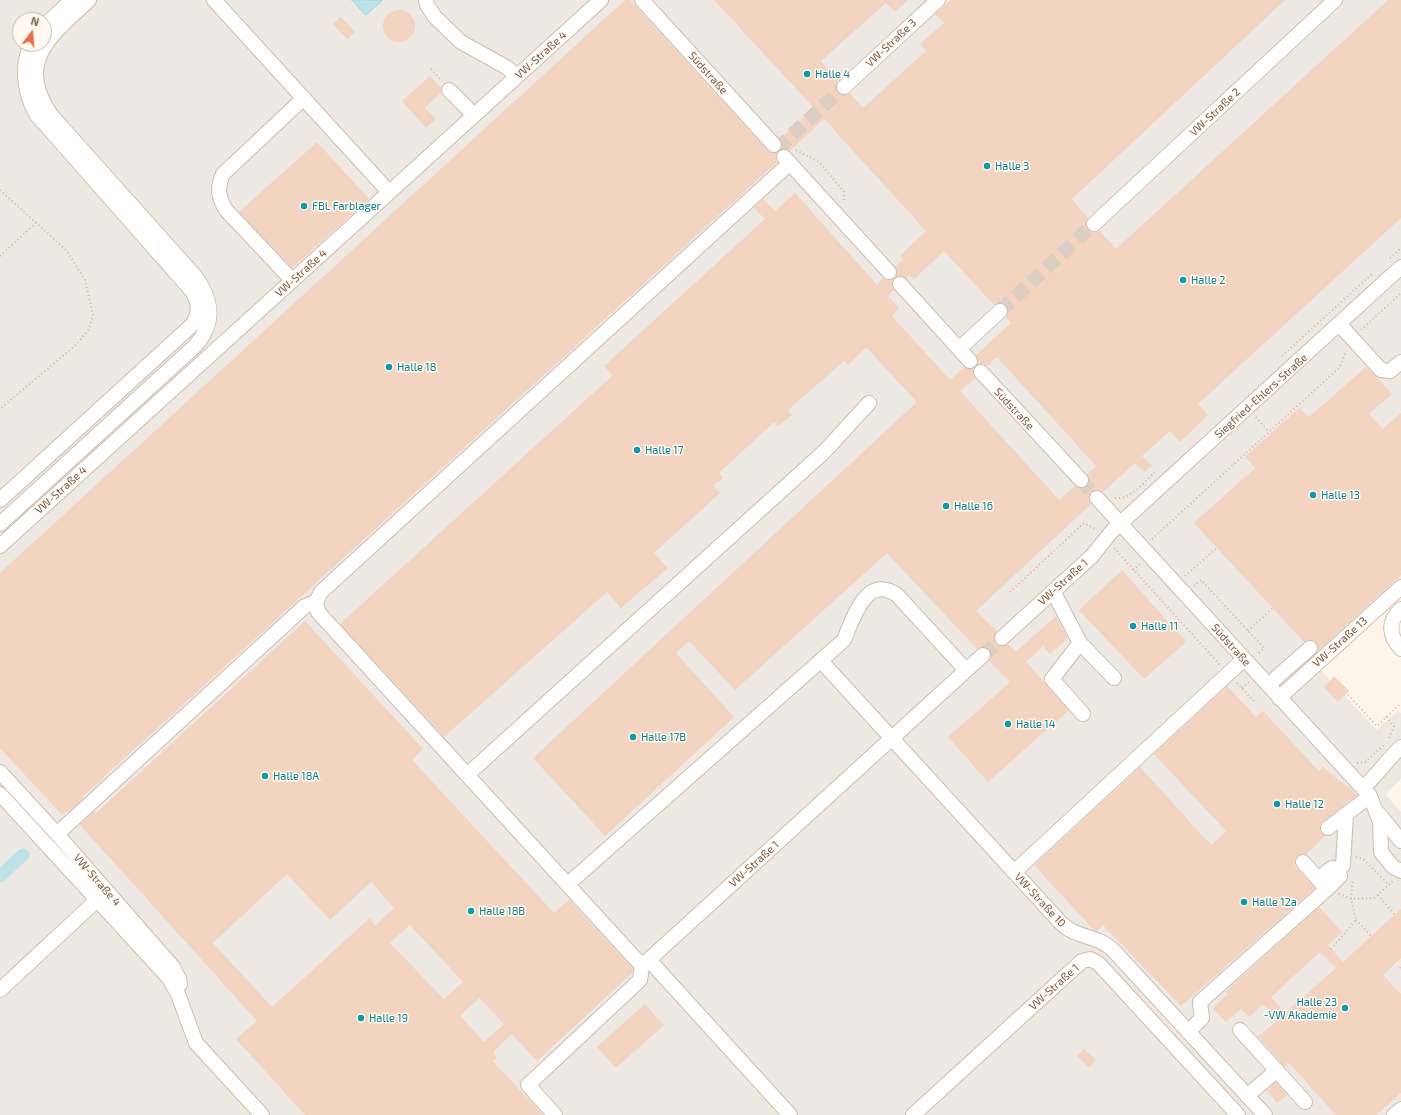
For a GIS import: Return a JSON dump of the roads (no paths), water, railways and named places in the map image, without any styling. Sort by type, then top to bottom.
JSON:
[{"type":"street","points":[[52,19],[72,0]]},
{"type":"street","points":[[0,524],[188,352],[203,336],[209,321],[210,307],[202,286],[51,115],[42,101],[38,87],[38,63],[43,47],[53,34],[89,0]]},
{"type":"street","points":[[214,0],[389,192]]},
{"type":"street","points":[[426,0],[427,5],[435,17],[460,42],[506,67],[517,76]]},
{"type":"street","name":"VW-Straße 4","points":[[0,546],[601,0]]},
{"type":"street","name":"Südstraße","points":[[642,0],[774,145]]},
{"type":"street","name":"VW-Straße 3","points":[[844,87],[938,0]]},
{"type":"street","name":"VW-Straße 2","points":[[1094,224],[1336,0]]},
{"type":"street","points":[[0,500],[192,325],[198,309],[196,298],[192,292],[36,114],[28,98],[25,80],[26,61],[29,52]]},
{"type":"street","points":[[450,90],[474,115]]},
{"type":"street","points":[[292,280],[226,210],[220,201],[218,191],[219,183],[223,174],[304,98]]},
{"type":"street","points":[[790,1115],[644,969],[318,612],[316,602],[321,592],[787,160],[889,272]]},
{"type":"street","name":"Siegfried-Ehlers-Straße","points":[[1120,524],[1401,268]]},
{"type":"street","points":[[900,284],[970,361]]},
{"type":"street","points":[[959,349],[1000,311]]},
{"type":"street","points":[[1339,324],[1382,370],[1386,372],[1390,371],[1401,362]]},
{"type":"street","name":"Südstraße","points":[[981,372],[1080,480]]},
{"type":"street","points":[[467,775],[825,451],[868,403]]},
{"type":"street","name":"Südstraße","points":[[1103,497],[1120,524],[1249,658],[1279,698],[1366,792],[1377,811]]},
{"type":"street","name":"VW-Straße 1","points":[[1002,638],[1092,556],[1120,524]]},
{"type":"street","name":"VW-Straße 13","points":[[1279,698],[1401,587]]},
{"type":"street","points":[[568,884],[844,640],[861,602],[870,594],[881,589],[897,595],[966,670]]},
{"type":"street","points":[[1053,591],[1080,643],[1114,678]]},
{"type":"street","points":[[57,834],[305,606],[316,602]]},
{"type":"street","points":[[1400,612],[1393,619],[1391,634],[1395,643],[1401,649]]},
{"type":"street","points":[[1080,643],[1052,679],[1083,714]]},
{"type":"street","points":[[1268,685],[1310,648]]},
{"type":"street","name":"VW-Straße 1","points":[[555,1115],[528,1085],[644,969],[983,655]]},
{"type":"street","points":[[1014,872],[1228,673],[1249,658]]},
{"type":"street","name":"VW-Straße 10","points":[[821,661],[1065,928],[1071,932],[1100,940],[1107,945],[1265,1115]]},
{"type":"street","points":[[1328,828],[1346,814],[1366,792],[1401,747]]},
{"type":"street","name":"VW-Straße 4","points":[[0,772],[57,834],[172,967],[179,978],[180,986],[178,994]]},
{"type":"street","points":[[0,794],[168,977],[178,994],[196,1043],[262,1115]]},
{"type":"street","points":[[1377,811],[1401,840]]},
{"type":"street","points":[[1377,811],[1381,827],[1381,852],[1399,874]]},
{"type":"street","points":[[1188,1032],[1202,1018],[1200,1002],[1323,884],[1340,876],[1338,870],[1343,865],[1346,814]]},
{"type":"street","points":[[1303,862],[1323,884]]},
{"type":"street","points":[[0,990],[97,900]]},
{"type":"street","name":"VW-Straße 1","points":[[913,1115],[1086,959],[1094,960],[1098,963],[1238,1115]]},
{"type":"street","points":[[1144,1013],[1160,1001]]},
{"type":"street","points":[[1240,1030],[1305,1102]]},
{"type":"street","points":[[1248,1096],[1276,1070]]},
{"type":"street","points":[[1394,1115],[1401,1109]]},
{"type":"water","points":[[352,0],[383,0],[366,15]]},
{"type":"waterway","points":[[0,876],[23,855]]},
{"type":"tunnel","points":[[777,149],[844,87]]},
{"type":"tunnel","points":[[1000,311],[1094,224]]},
{"type":"tunnel","points":[[1081,480],[1097,498]]},
{"type":"tunnel","points":[[983,655],[1002,638]]},
{"type":"place","name":"Halle 4","points":[[807,74]]},
{"type":"place","name":"Halle 3","points":[[987,166]]},
{"type":"place","name":"FBL Farblager","points":[[304,206]]},
{"type":"place","name":"Halle 2","points":[[1183,280]]},
{"type":"place","name":"Halle 18","points":[[389,367]]},
{"type":"place","name":"Halle 17","points":[[637,450]]},
{"type":"place","name":"Halle 13","points":[[1313,495]]},
{"type":"place","name":"Halle 16","points":[[946,506]]},
{"type":"place","name":"Halle 11","points":[[1133,626]]},
{"type":"place","name":"Halle 14","points":[[1008,724]]},
{"type":"place","name":"Halle 17B","points":[[633,737]]},
{"type":"place","name":"Halle 18A","points":[[265,776]]},
{"type":"place","name":"Halle 12","points":[[1277,804]]},
{"type":"place","name":"Halle 12a","points":[[1244,902]]},
{"type":"place","name":"Halle 18B","points":[[471,911]]},
{"type":"place","name":"Halle 23 -VW Akademie","points":[[1345,1008]]},
{"type":"place","name":"Halle 19","points":[[361,1018]]}]
